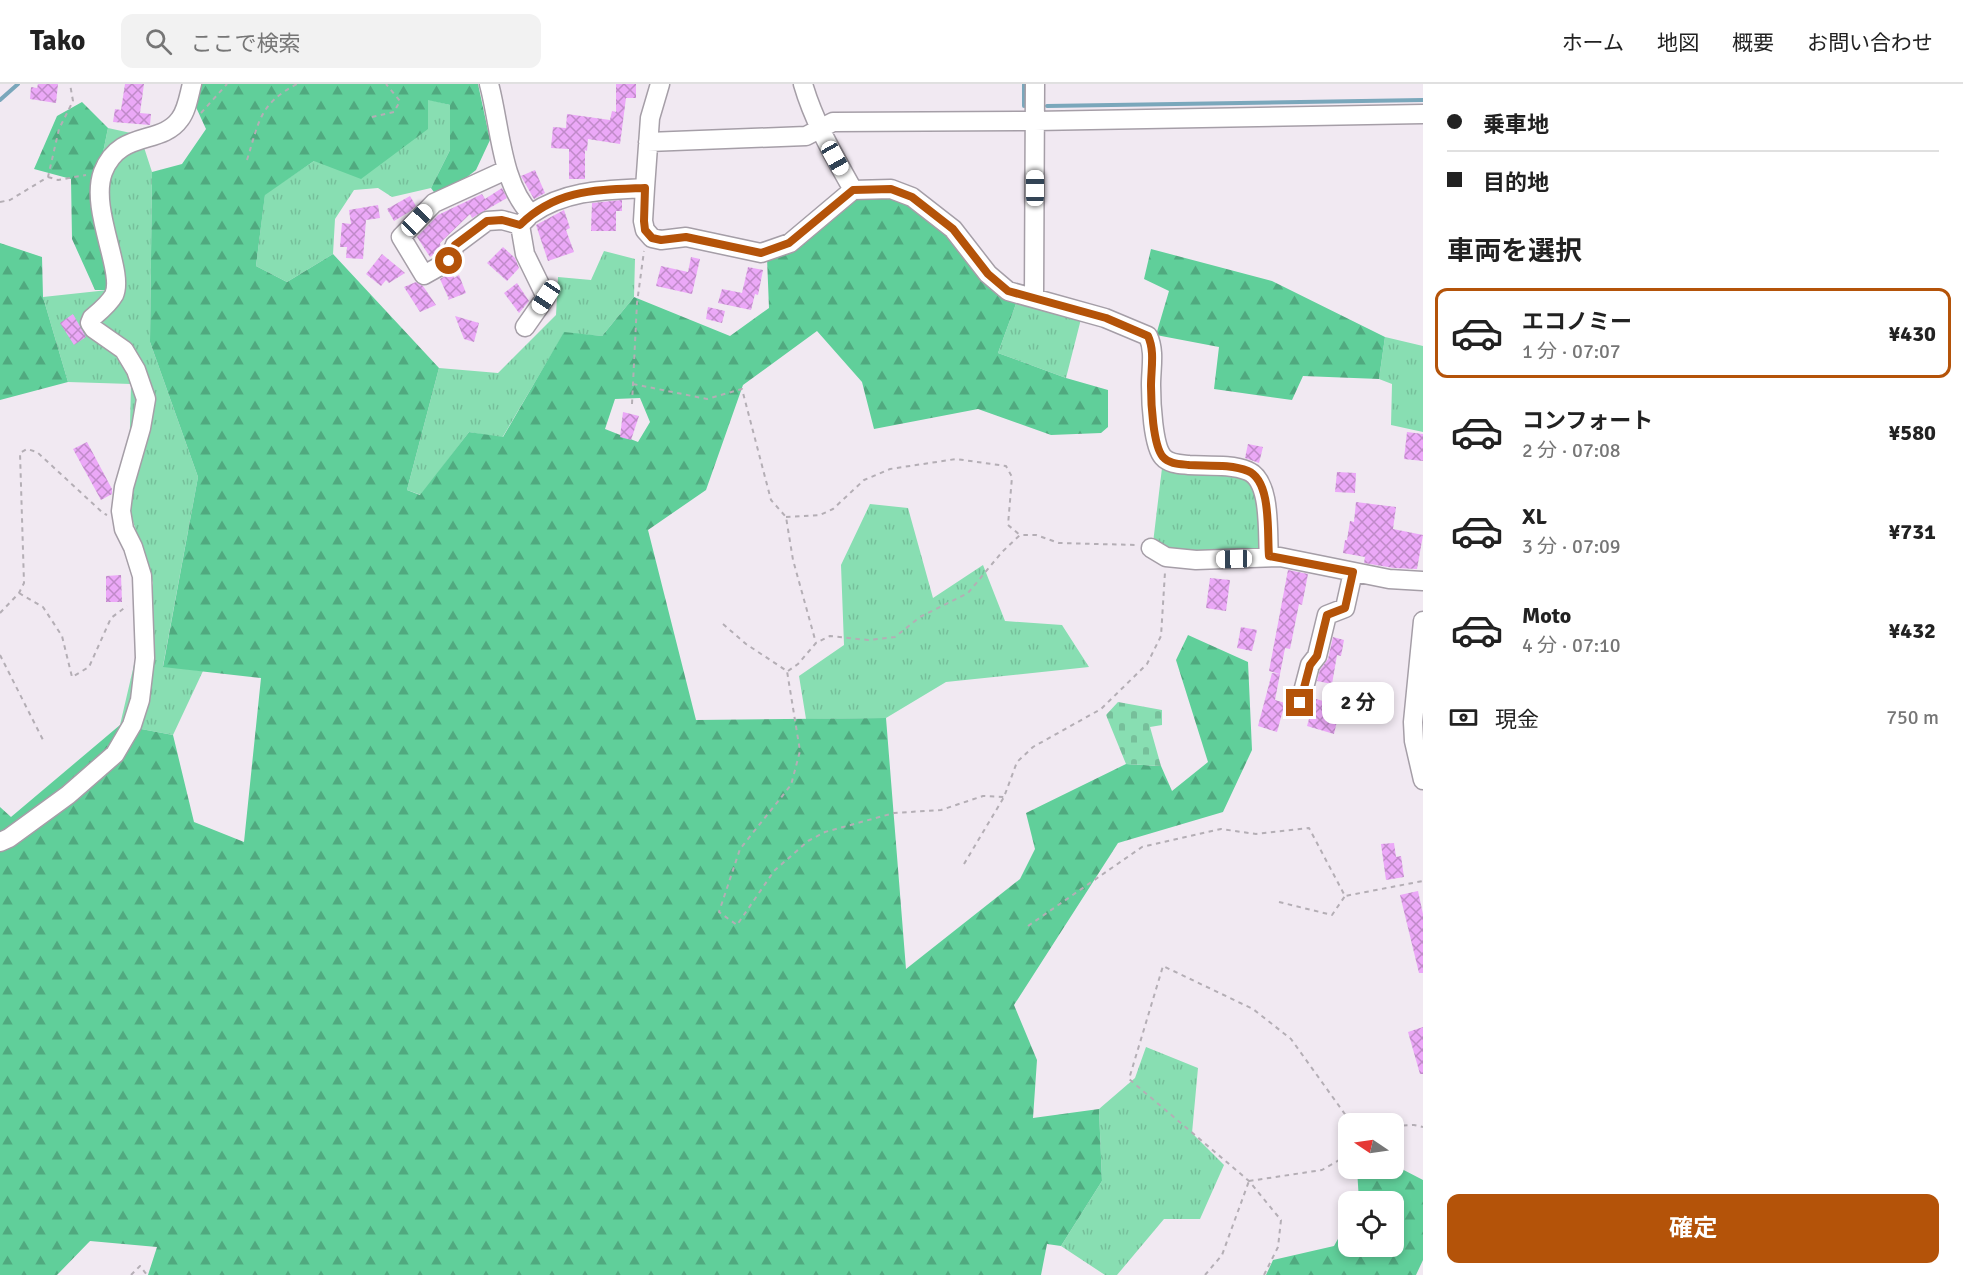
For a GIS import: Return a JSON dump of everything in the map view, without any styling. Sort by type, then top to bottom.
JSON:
[{"type":"street","points":[[0,842],[9,838],[68,795],[115,754],[132,725],[140,700],[145,658],[142,576],[121,519],[124,487],[141,428],[146,399],[136,370],[124,350],[94,329],[90,323],[114,294],[116,285],[100,203],[103,172],[112,157],[122,147],[171,128],[180,119],[192,84]]},
{"type":"street","points":[[489,84],[506,170],[525,207],[525,254],[546,297],[525,327]]},
{"type":"street","points":[[660,84],[650,118],[645,188],[645,230],[652,238],[661,240],[686,237],[761,253],[789,243],[853,190],[891,189],[912,197],[953,229],[988,274],[1008,291],[1106,318],[1148,336],[1153,345],[1151,388],[1157,447],[1164,459],[1176,464],[1239,468],[1250,472],[1260,481],[1265,492],[1269,556]]},
{"type":"street","points":[[803,84],[820,127],[853,190]]},
{"type":"street","points":[[1034,298],[1035,84]]},
{"type":"street","points":[[648,142],[806,136],[833,122],[1423,114]]},
{"type":"street","points":[[506,170],[434,203],[401,237],[424,275],[449,261],[455,245],[487,221],[526,219],[544,205],[572,194],[591,190],[645,188]]},
{"type":"street","points":[[1159,552],[1196,560],[1269,556],[1389,579],[1423,581]]},
{"type":"street","points":[[1300,703],[1310,665],[1317,656],[1327,615],[1345,608],[1353,572]]},
{"type":"street","points":[[1423,621],[1413,722],[1414,741],[1423,780]]},
{"type":"path","points":[[0,202],[10,200],[48,177],[59,129],[73,102],[70,84]]},
{"type":"path","points":[[247,160],[262,114],[276,96],[297,84]]},
{"type":"path","points":[[372,117],[393,112],[400,101],[386,84]]},
{"type":"path","points":[[48,177],[58,180],[103,172]]},
{"type":"path","points":[[632,404],[637,303],[644,251],[652,238]]},
{"type":"path","points":[[633,384],[707,399],[742,388],[771,500],[786,517],[793,560],[816,643]]},
{"type":"path","points":[[0,613],[19,593],[24,583],[20,453],[27,449],[37,453],[103,513],[121,519]]},
{"type":"path","points":[[786,517],[820,515],[832,509],[864,480],[890,469],[957,459],[1005,466],[1012,477],[1008,525],[1020,535],[1036,535],[1059,543],[1131,544],[1159,552],[1161,636],[1147,664],[1101,709],[1033,747],[1017,762],[1004,797],[964,864]]},
{"type":"path","points":[[787,671],[798,664],[816,643],[830,636],[868,640],[895,637],[920,617],[968,593],[1002,552],[1020,535]]},
{"type":"path","points":[[19,593],[43,607],[62,636],[72,677],[89,667],[111,618],[130,604],[144,614]]},
{"type":"path","points":[[723,624],[746,644],[787,671],[800,751],[790,785],[740,849],[718,912],[737,925],[774,871],[808,841],[825,832],[894,813],[941,810],[983,795],[1004,797]]},
{"type":"path","points":[[0,655],[43,740]]},
{"type":"path","points":[[1028,926],[1142,847],[1221,829],[1256,834],[1310,828],[1345,896]]},
{"type":"path","points":[[1279,902],[1332,915],[1345,896],[1423,881]]},
{"type":"path","points":[[1264,1275],[1278,1247],[1281,1220],[1249,1181],[1129,1079],[1163,966],[1253,1009],[1291,1039],[1345,1113]]},
{"type":"path","points":[[1404,1126],[1423,1127]]},
{"type":"path","points":[[1249,1181],[1322,1170],[1338,1161]]},
{"type":"path","points":[[1205,1275],[1222,1255],[1249,1181]]},
{"type":"path","points":[[131,1275],[140,1266],[147,1275]]},
{"type":"green space","points":[[201,84],[478,84],[490,140],[476,170],[439,199],[431,188],[450,150],[450,105],[428,100],[428,129],[361,179],[314,161],[265,195],[256,266],[287,282],[333,254],[439,368],[407,490],[420,495],[469,432],[503,437],[564,332],[602,336],[634,297],[730,336],[769,308],[767,258],[846,201],[889,195],[925,212],[1017,301],[998,353],[1066,378],[1108,390],[1108,427],[1101,433],[1051,435],[978,409],[874,429],[862,382],[817,331],[743,385],[706,490],[648,530],[696,720],[886,718],[906,969],[1020,879],[1035,849],[1026,813],[1126,764],[1161,766],[1172,791],[1208,762],[1176,660],[1188,635],[1248,662],[1252,750],[1223,812],[1118,843],[1014,1005],[1037,1060],[1033,1118],[1099,1109],[1102,1181],[1061,1246],[1047,1244],[1041,1275],[148,1275],[157,1247],[90,1241],[57,1275],[0,1275],[0,807],[11,817],[120,725],[173,735],[194,822],[244,842],[261,678],[163,667],[198,477],[150,342],[152,172],[182,164],[206,129],[195,105]],"holes":[[[640,398],[650,422],[638,442],[605,429],[615,399]]]},
{"type":"green space","points":[[427,99],[450,105],[450,150],[431,188],[392,197],[378,188],[354,190],[335,219],[333,254],[287,282],[256,266],[265,194],[314,161]]},
{"type":"green space","points":[[82,102],[108,128],[96,187],[108,290],[95,290],[72,239],[71,179],[34,169],[57,116]]},
{"type":"green space","points":[[108,128],[140,135],[152,172],[150,342],[198,477],[163,666],[203,671],[173,735],[120,725],[153,583],[128,506],[131,384],[68,382],[43,297],[108,290],[96,187]]},
{"type":"green space","points":[[0,243],[42,257],[43,297],[68,382],[0,400]]},
{"type":"green space","points":[[1151,249],[1272,281],[1385,337],[1379,379],[1303,376],[1292,400],[1214,389],[1219,347],[1156,335],[1169,291],[1144,279]]},
{"type":"green space","points":[[604,251],[635,259],[634,297],[602,336],[564,333],[502,438],[469,432],[421,495],[407,490],[439,368],[498,373],[556,315],[558,277],[591,280]]},
{"type":"green space","points":[[1017,301],[1081,319],[1066,378],[998,353]]},
{"type":"green space","points":[[1385,337],[1423,346],[1423,432],[1391,425],[1392,384],[1379,379]]},
{"type":"green space","points":[[1162,468],[1241,474],[1259,486],[1264,554],[1172,554],[1153,543]]},
{"type":"green space","points":[[870,504],[908,508],[933,598],[983,565],[1005,621],[1062,625],[1089,667],[946,682],[886,718],[806,719],[799,676],[844,645],[841,565]]},
{"type":"green space","points":[[1118,702],[1162,710],[1162,725],[1150,727],[1161,766],[1126,764],[1106,715]]},
{"type":"green space","points":[[1146,1047],[1198,1068],[1192,1133],[1224,1165],[1200,1219],[1164,1219],[1117,1275],[1105,1275],[1061,1246],[1102,1181],[1099,1109],[1135,1078]]},
{"type":"green space","points":[[1404,1170],[1423,1180],[1423,1260],[1416,1275],[1266,1275],[1273,1260],[1334,1246],[1338,1239],[1338,1257],[1404,1257],[1404,1191],[1358,1191],[1358,1179],[1404,1179]]},
{"type":"building","points":[[38,84],[58,84],[56,103],[30,99],[31,87],[37,88]]},
{"type":"building","points":[[125,84],[144,84],[140,113],[151,114],[150,125],[113,122],[115,109],[121,110]]},
{"type":"building","points":[[616,84],[636,84],[636,98],[626,98],[620,144],[588,139],[587,151],[585,150],[585,179],[569,179],[569,149],[551,148],[553,127],[566,128],[567,114],[610,120],[612,111],[616,112]]},
{"type":"building","points":[[535,170],[545,193],[534,199],[521,176]]},
{"type":"building","points":[[502,188],[507,198],[472,218],[470,214],[440,243],[441,249],[430,257],[417,237],[438,215],[482,194],[485,199]]},
{"type":"building","points":[[410,196],[416,206],[394,221],[387,209]]},
{"type":"building","points":[[622,200],[622,211],[616,211],[616,231],[591,231],[592,203]]},
{"type":"building","points":[[378,205],[380,218],[366,220],[363,259],[346,258],[347,247],[340,247],[342,223],[351,224],[349,210]]},
{"type":"building","points":[[564,210],[570,228],[566,230],[574,252],[548,261],[536,225]]},
{"type":"building","points":[[503,247],[515,258],[519,268],[507,281],[487,263]]},
{"type":"building","points":[[382,254],[405,273],[389,283],[386,280],[381,286],[366,274]]},
{"type":"building","points":[[691,257],[700,259],[692,294],[656,286],[661,266],[688,272]]},
{"type":"building","points":[[748,267],[763,270],[758,295],[755,294],[751,310],[718,303],[722,289],[742,293]]},
{"type":"building","points":[[452,272],[454,278],[459,275],[466,293],[448,300],[449,296],[440,279]]},
{"type":"building","points":[[416,282],[423,286],[436,305],[420,312],[404,287]]},
{"type":"building","points":[[517,283],[529,301],[519,313],[504,293]]},
{"type":"building","points":[[708,307],[725,311],[722,323],[706,319]]},
{"type":"building","points":[[73,314],[86,337],[74,345],[60,323]]},
{"type":"building","points":[[455,316],[479,323],[474,342],[464,339]]},
{"type":"building","points":[[623,412],[639,416],[631,440],[620,437]]},
{"type":"building","points":[[1407,432],[1423,434],[1423,461],[1404,459]]},
{"type":"building","points":[[87,442],[112,489],[112,494],[101,500],[73,449]]},
{"type":"building","points":[[1248,444],[1263,447],[1259,463],[1245,458]]},
{"type":"building","points":[[1337,472],[1356,473],[1355,493],[1335,492]]},
{"type":"building","points":[[1356,502],[1396,507],[1393,529],[1423,535],[1417,569],[1364,563],[1365,557],[1343,553],[1350,521],[1354,522]]},
{"type":"building","points":[[1288,570],[1308,574],[1290,649],[1285,648],[1280,674],[1269,671]]},
{"type":"building","points":[[121,575],[122,602],[106,602],[106,576]]},
{"type":"building","points":[[1210,578],[1230,580],[1226,611],[1206,608]]},
{"type":"building","points":[[1241,627],[1257,630],[1252,651],[1237,648]]},
{"type":"building","points":[[1333,637],[1344,640],[1341,656],[1337,655],[1332,684],[1317,681],[1320,670],[1328,659]]},
{"type":"building","points":[[1272,673],[1280,674],[1275,700],[1285,703],[1277,732],[1258,726]]},
{"type":"building","points":[[1313,698],[1333,704],[1329,718],[1337,721],[1334,734],[1307,726],[1311,712],[1308,711]]},
{"type":"building","points":[[1394,843],[1396,857],[1401,856],[1404,877],[1386,880],[1381,844]]},
{"type":"building","points":[[1418,891],[1423,914],[1423,973],[1419,973],[1400,895]]},
{"type":"building","points":[[1423,1027],[1423,1074],[1420,1074],[1408,1032]]},
{"type":"waterway","points":[[0,100],[18,84]]},
{"type":"waterway","points":[[1024,84],[1024,106]]},
{"type":"waterway","points":[[1047,106],[1423,100]]},
{"type":"route","points":[[449,261],[455,245],[487,221],[502,220],[520,225],[544,205],[572,194],[591,190],[645,188],[645,230],[652,238],[661,240],[686,237],[761,253],[775,250],[802,235],[853,190],[891,189],[912,197],[953,229],[988,274],[1008,291],[1106,318],[1141,331],[1148,336],[1153,345],[1151,388],[1157,447],[1164,459],[1176,464],[1239,468],[1250,472],[1260,481],[1265,492],[1269,556],[1353,572],[1345,608],[1327,615],[1317,656],[1310,665],[1300,703]]}]
